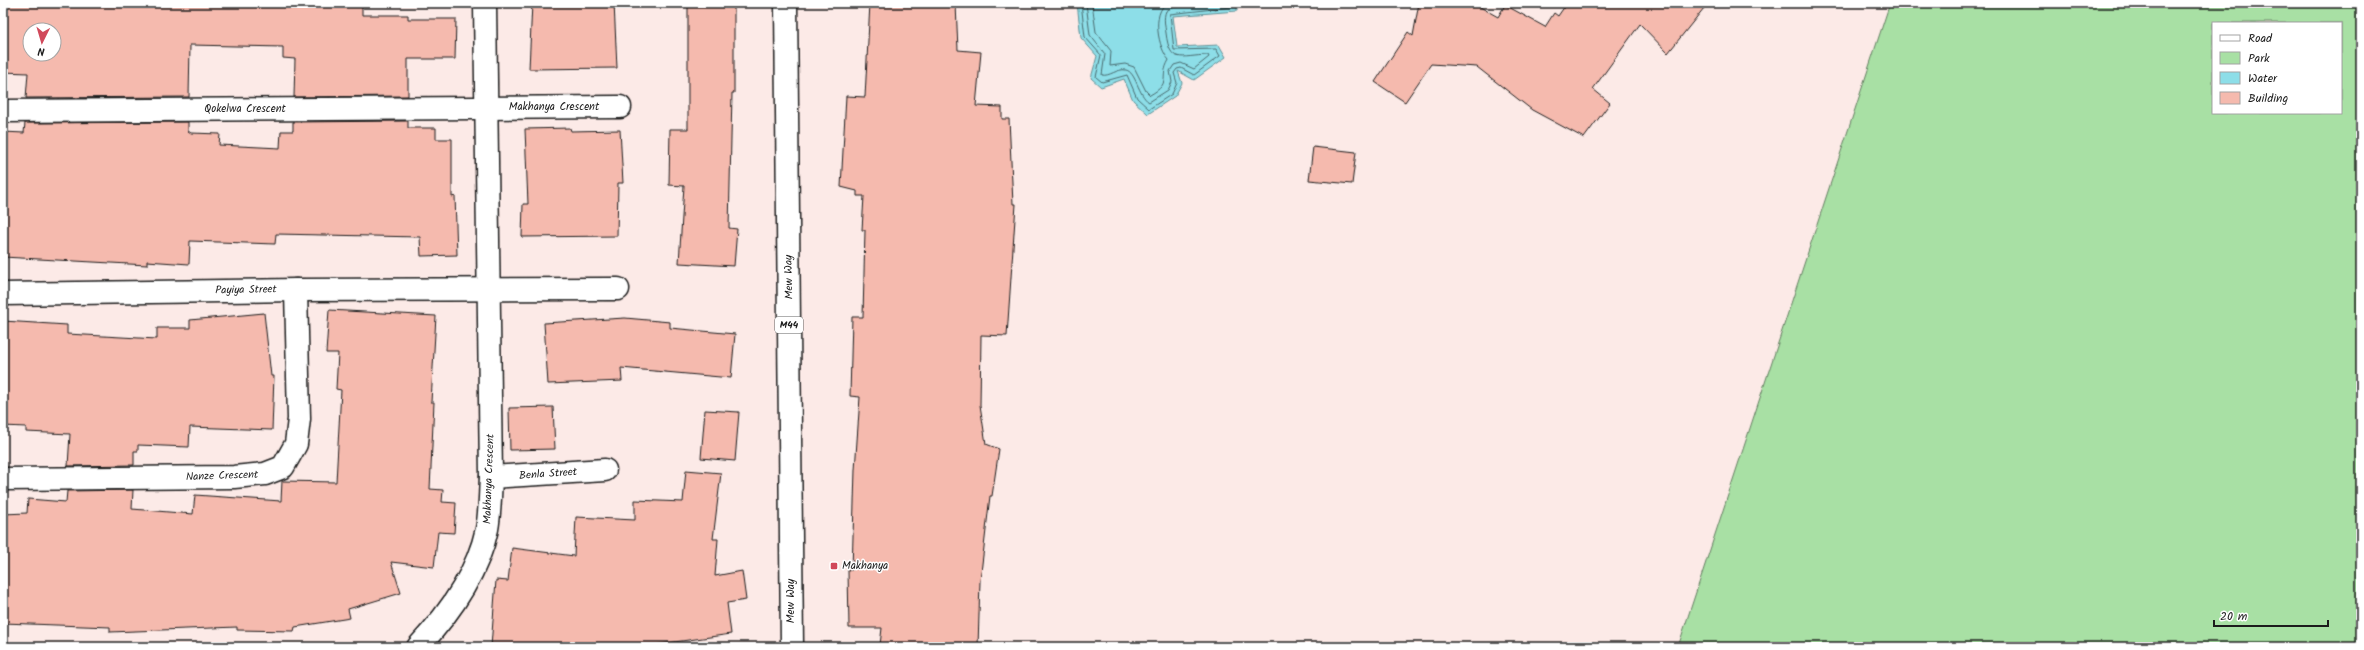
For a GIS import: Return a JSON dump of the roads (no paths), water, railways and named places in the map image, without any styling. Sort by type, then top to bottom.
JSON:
[{"type":"street","name":"Makhanya Crescent","points":[[418,647],[448,612],[470,577],[487,529],[491,477],[485,3]]},
{"type":"street","name":"Mew Way","points":[[786,3],[792,647]]},
{"type":"street","name":"Makhanya Crescent","points":[[487,107],[620,107]]},
{"type":"street","name":"Qokelwa Crescent","points":[[3,111],[487,107]]},
{"type":"street","points":[[489,290],[618,289]]},
{"type":"street","name":"Payiya Street","points":[[3,294],[296,290],[489,290]]},
{"type":"street","name":"Nanze Crescent","points":[[3,479],[234,477],[265,474],[283,467],[296,444],[299,419],[296,290]]},
{"type":"street","name":"Benla Street","points":[[491,477],[605,470]]},
{"type":"water","points":[[1077,3],[1237,3],[1237,11],[1173,16],[1177,47],[1219,45],[1226,57],[1194,80],[1178,71],[1182,83],[1175,96],[1148,114],[1133,100],[1124,79],[1101,87],[1091,78],[1097,56],[1081,38]]},
{"type":"place","name":"Makhanya","points":[[834,566]]}]
